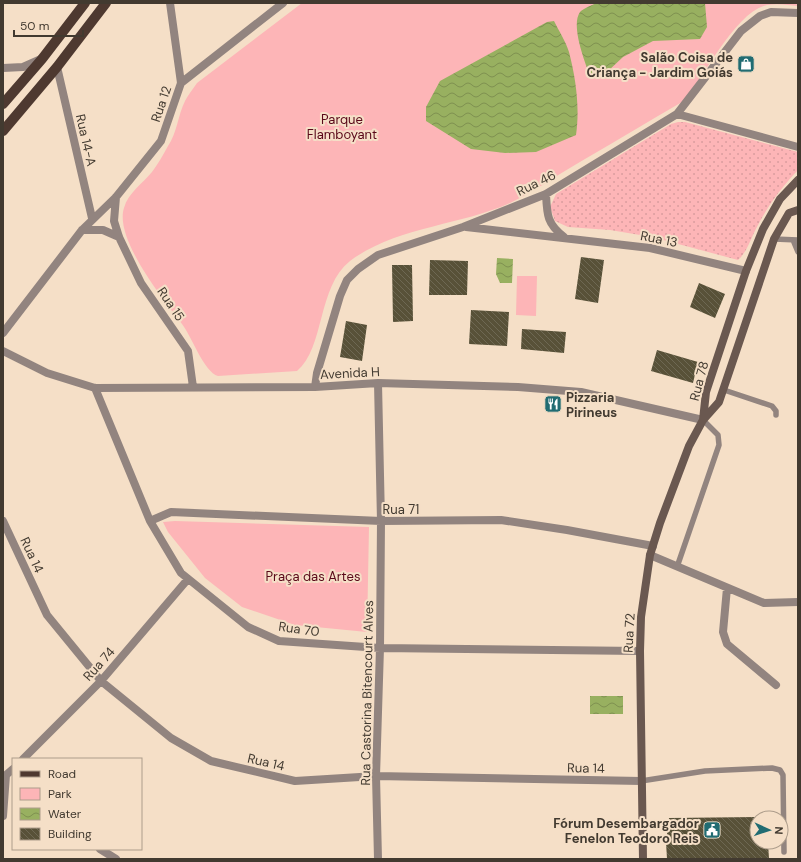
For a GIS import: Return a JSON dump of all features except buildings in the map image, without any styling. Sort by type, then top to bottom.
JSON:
[{"type":"main road","points":[[3,104],[42,59],[85,3]]},
{"type":"main road","points":[[3,131],[57,68],[106,3]]},
{"type":"main road","name":"Rua 78","points":[[703,420],[706,392],[746,271],[763,229],[780,199],[798,180]]},
{"type":"main road","name":"Rua 78","points":[[703,420],[719,402],[724,390],[774,239],[789,213],[798,210]]},
{"type":"main road","name":"Rua 72","points":[[642,859],[641,617],[650,555],[660,523],[687,453],[703,420]]},
{"type":"street","name":"Rua 12","points":[[116,197],[161,141],[181,83],[170,3]]},
{"type":"street","points":[[181,83],[283,3]]},
{"type":"street","name":"Rua 46","points":[[315,387],[317,373],[340,296],[347,280],[358,269],[378,255],[463,227],[546,194],[677,114],[741,32],[760,16],[771,12],[798,13]]},
{"type":"street","points":[[3,68],[24,67],[42,59]]},
{"type":"street","name":"Rua 14-A","points":[[57,68],[92,218]]},
{"type":"street","points":[[677,114],[798,147]]},
{"type":"street","points":[[546,194],[548,218],[554,230],[565,237]]},
{"type":"street","points":[[3,333],[82,230],[92,218],[116,197]]},
{"type":"street","name":"Rua 15","points":[[116,197],[114,221],[119,238],[142,283],[188,351],[193,387]]},
{"type":"street","name":"Rua 13","points":[[463,227],[565,237],[650,248],[746,271]]},
{"type":"street","points":[[82,230],[103,230],[119,238]]},
{"type":"street","name":"Avenida H","points":[[3,351],[47,373],[95,388],[315,387],[378,383],[518,387],[581,392],[703,420]]},
{"type":"street","name":"Rua Castorina Bitencourt Alves","points":[[378,383],[381,521],[380,648],[376,776],[378,859]]},
{"type":"street","name":"Rua 70","points":[[95,388],[150,521],[181,573],[248,627],[279,641],[380,648],[640,651]]},
{"type":"street","name":"Rua 71","points":[[150,521],[172,512],[381,521],[501,520],[567,530],[653,546]]},
{"type":"street","name":"Rua 14","points":[[3,521],[47,615],[101,681],[171,738],[211,761],[295,781],[376,776],[641,781]]},
{"type":"street","points":[[650,555],[764,603],[798,602]]},
{"type":"street","name":"Rua 74","points":[[24,758],[101,681],[188,579]]},
{"type":"street","points":[[727,588],[723,632],[727,644],[776,685]]},
{"type":"street","points":[[5,774],[12,783]]},
{"type":"street","points":[[3,816],[5,774]]},
{"type":"street","points":[[102,850],[116,859]]},
{"type":"lane","points":[[774,239],[796,240],[798,252]]},
{"type":"lane","points":[[724,390],[772,406],[776,411],[776,415]]},
{"type":"lane","points":[[677,566],[719,445],[718,435],[703,420]]},
{"type":"lane","points":[[641,781],[705,771],[772,768],[780,770],[783,775],[784,852]]},
{"type":"green space","name":"Parque Flamboyant","points":[[302,3],[798,3],[798,6],[771,4],[755,10],[732,32],[682,102],[530,192],[512,202],[492,210],[388,240],[368,249],[350,261],[339,272],[332,286],[312,348],[306,361],[297,371],[218,376],[208,368],[203,361],[186,330],[142,269],[126,236],[123,221],[124,208],[132,193],[152,172],[171,141],[185,101],[197,83]]},
{"type":"green space","points":[[685,122],[798,152],[798,170],[771,203],[762,217],[747,248],[738,260],[652,237],[610,230],[568,227],[555,221],[550,207],[556,194],[671,124]]},
{"type":"green space","points":[[517,276],[537,276],[536,316],[516,315]]},
{"type":"green space","name":"Praça das Artes","points":[[175,521],[369,527],[367,632],[295,625],[242,607],[205,578],[168,532],[163,522]]},
{"type":"water","points":[[597,3],[705,3],[707,27],[700,39],[653,41],[623,57],[607,72],[591,79],[580,45],[577,18],[580,12]]},
{"type":"water","points":[[554,21],[568,48],[574,73],[578,114],[576,135],[536,152],[505,153],[471,149],[426,121],[426,107],[440,81],[547,22]]},
{"type":"water","points":[[497,258],[513,259],[512,283],[500,283],[496,274]]},
{"type":"water","points":[[590,696],[623,696],[623,714],[590,714]]},
{"type":"place","name":"Salão Coisa de Criança - Jardim Goiás","points":[[746,64]]},
{"type":"place","name":"Pizzaria Pirineus","points":[[553,404]]},
{"type":"place","name":"Fórum Desembargador Fenelon Teodoro Reis","points":[[712,830]]}]
